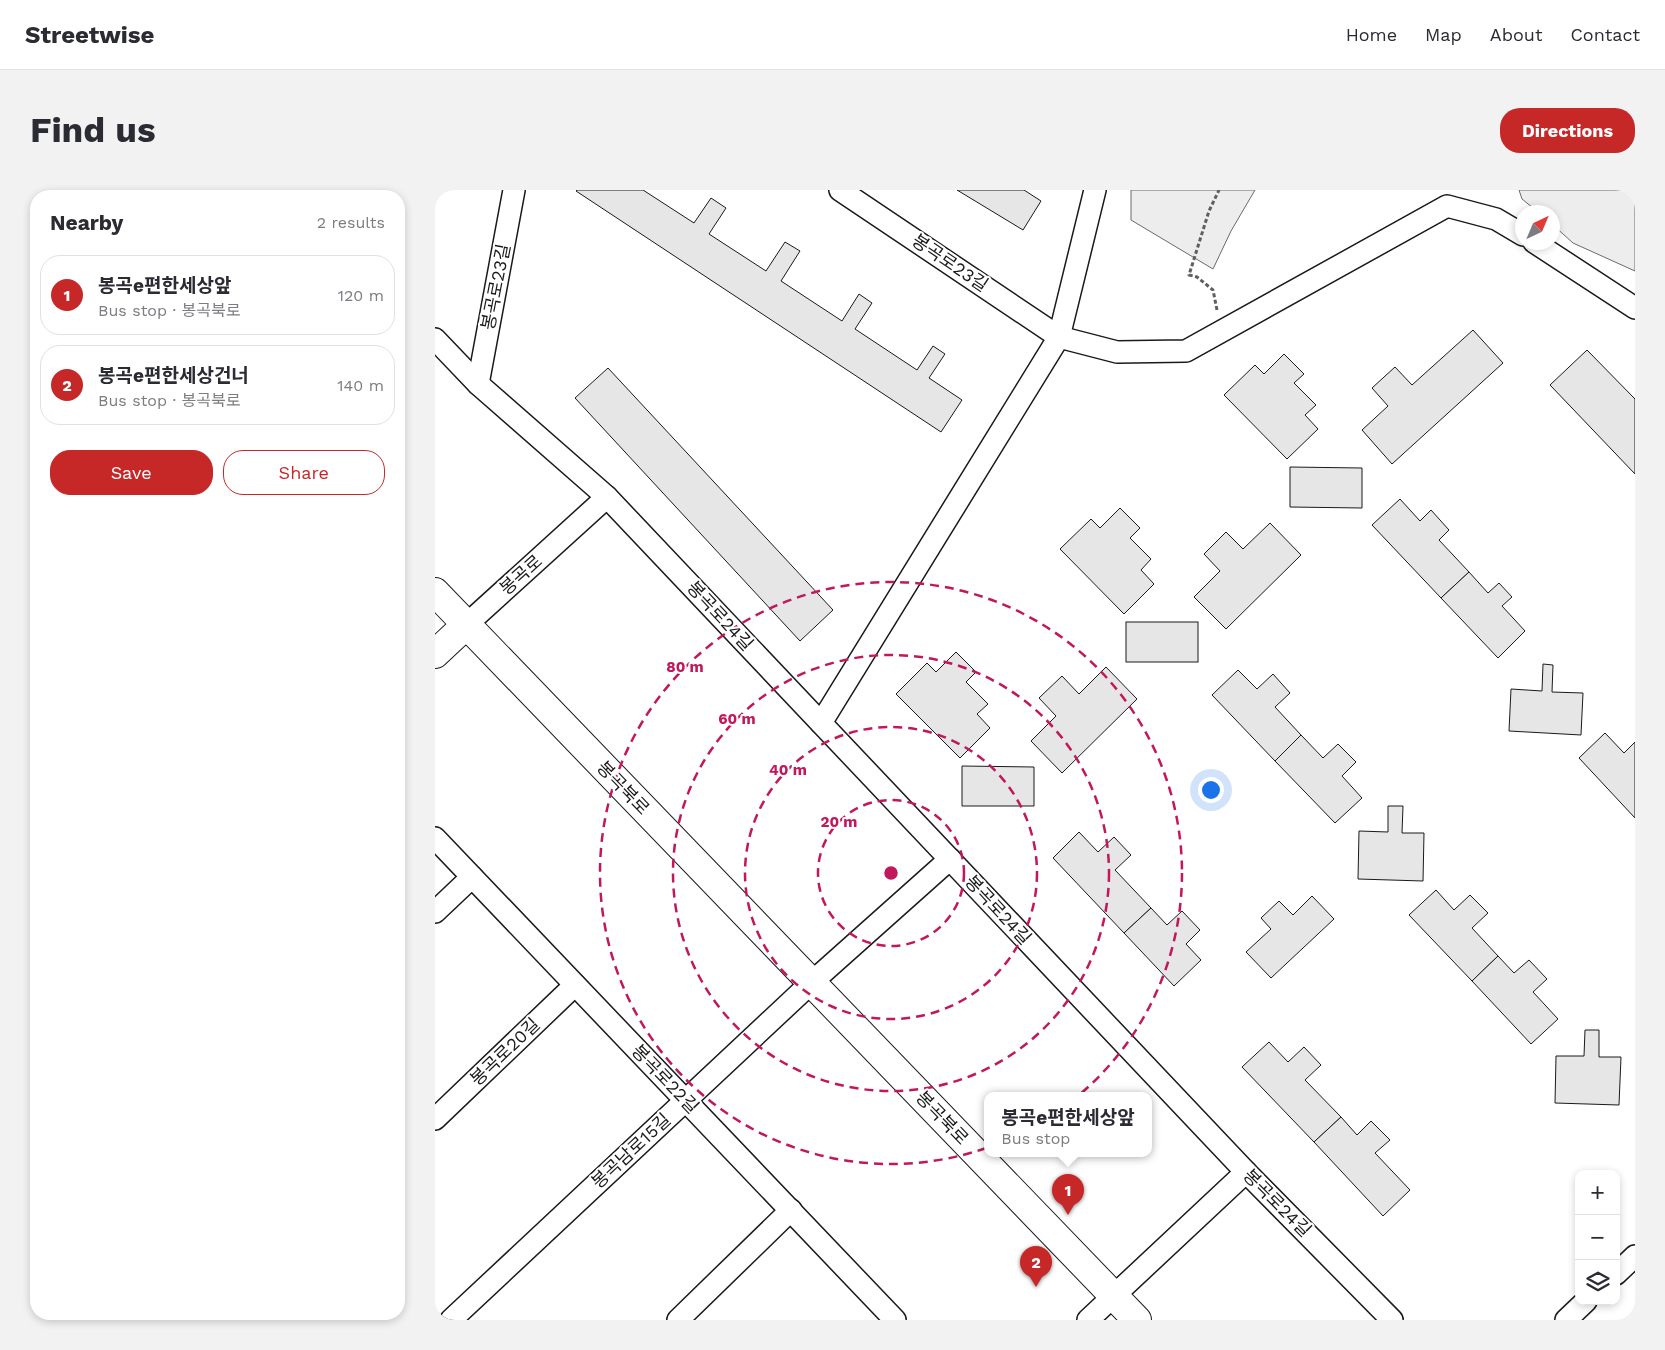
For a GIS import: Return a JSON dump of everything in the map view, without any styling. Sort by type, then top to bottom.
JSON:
[{"type":"street","name":"봉곡로23길","points":[[478,384],[514,190]]},
{"type":"street","name":"봉곡로23길","points":[[840,190],[1059,337],[1117,352],[1186,351],[1447,206],[1496,219],[1515,230]]},
{"type":"street","points":[[821,723],[1059,337],[1095,190]]},
{"type":"street","points":[[1546,250],[1635,308]]},
{"type":"street","points":[[435,338],[478,384],[607,496]]},
{"type":"street","name":"봉곡로24길","points":[[607,496],[1246,1172],[1392,1320]]},
{"type":"street","name":"봉곡로","points":[[435,654],[607,496]]},
{"type":"street","name":"봉곡북로","points":[[435,592],[1137,1320]]},
{"type":"street","name":"봉곡로22길","points":[[435,838],[791,1210],[889,1318]]},
{"type":"street","points":[[811,983],[950,859]]},
{"type":"street","points":[[435,912],[473,877]]},
{"type":"street","name":"봉곡남로15길","points":[[451,1320],[811,983]]},
{"type":"street","name":"봉곡로20길","points":[[435,1119],[575,984]]},
{"type":"street","points":[[1088,1320],[1246,1172]]},
{"type":"street","points":[[678,1320],[791,1210]]},
{"type":"street","points":[[1620,1270],[1635,1256]]},
{"type":"street","points":[[1566,1320],[1582,1305]]},
{"type":"path","points":[[1216,334],[1219,318],[1213,290],[1197,277],[1189,275],[1209,211],[1219,190]]},
{"type":"shaded area","points":[[1131,190],[1255,190],[1231,231],[1213,269],[1131,220]]},
{"type":"shaded area","points":[[1519,190],[1635,190],[1635,271],[1573,243],[1560,231],[1560,205],[1529,205],[1522,199]]},
{"type":"building","points":[[577,190],[643,190],[694,223],[711,198],[726,208],[709,234],[766,271],[785,242],[800,251],[781,281],[842,321],[859,294],[872,303],[855,329],[917,370],[933,346],[945,354],[929,378],[962,400],[941,432]]},
{"type":"building","points":[[957,190],[1024,190],[1041,201],[1023,230]]},
{"type":"building","points":[[1473,330],[1503,363],[1392,464],[1362,430],[1388,406],[1372,388],[1395,367],[1412,385]]},
{"type":"building","points":[[1587,350],[1635,399],[1635,474],[1550,385]]},
{"type":"building","points":[[1284,354],[1304,374],[1294,383],[1316,405],[1305,415],[1318,429],[1287,459],[1224,395],[1255,365],[1264,374]]},
{"type":"building","points":[[608,368],[833,610],[800,641],[575,398]]},
{"type":"building","points":[[1290,467],[1362,468],[1362,508],[1290,507]]},
{"type":"building","points":[[1400,499],[1420,521],[1431,510],[1449,530],[1439,540],[1469,572],[1441,598],[1372,525]]},
{"type":"building","points":[[1120,508],[1140,528],[1130,538],[1151,559],[1141,570],[1154,584],[1124,614],[1060,549],[1091,519],[1100,528]]},
{"type":"building","points":[[1270,523],[1301,555],[1226,629],[1194,597],[1220,571],[1204,554],[1226,532],[1243,549]]},
{"type":"building","points":[[1469,572],[1488,593],[1499,583],[1512,597],[1502,606],[1525,631],[1498,658],[1441,598]]},
{"type":"building","points":[[1126,622],[1198,622],[1198,662],[1126,662]]},
{"type":"building","points":[[956,652],[976,672],[966,682],[988,704],[977,714],[990,728],[960,758],[896,694],[927,663],[936,672]]},
{"type":"building","points":[[1543,664],[1553,665],[1552,692],[1583,693],[1581,735],[1509,731],[1511,689],[1542,691]]},
{"type":"building","points":[[1106,667],[1137,699],[1062,773],[1031,741],[1056,716],[1039,698],[1062,676],[1079,694]]},
{"type":"building","points":[[1238,670],[1257,689],[1273,674],[1290,693],[1275,707],[1301,735],[1275,761],[1212,695]]},
{"type":"building","points":[[1605,733],[1624,753],[1635,742],[1635,818],[1579,758]]},
{"type":"building","points":[[1301,735],[1323,758],[1338,744],[1356,762],[1342,776],[1362,798],[1335,823],[1275,761]]},
{"type":"building","points":[[962,766],[1034,767],[1034,806],[962,806]]},
{"type":"building","points":[[1388,806],[1403,806],[1402,833],[1424,833],[1423,881],[1358,879],[1359,831],[1388,832]]},
{"type":"building","points":[[1079,832],[1098,852],[1114,837],[1131,855],[1115,870],[1151,908],[1124,933],[1053,858]]},
{"type":"building","points":[[1436,890],[1454,910],[1470,895],[1488,913],[1472,928],[1498,956],[1472,981],[1409,915]]},
{"type":"building","points":[[1312,896],[1334,919],[1271,978],[1246,952],[1271,929],[1261,918],[1279,901],[1293,915]]},
{"type":"building","points":[[1151,908],[1167,925],[1182,911],[1200,930],[1186,944],[1201,960],[1174,986],[1124,933]]},
{"type":"building","points":[[1498,956],[1514,973],[1529,960],[1547,979],[1533,992],[1558,1019],[1531,1044],[1472,981]]},
{"type":"building","points":[[1585,1030],[1599,1030],[1599,1057],[1621,1057],[1619,1105],[1555,1103],[1556,1056],[1584,1056]]},
{"type":"building","points":[[1269,1042],[1288,1062],[1304,1047],[1321,1065],[1305,1080],[1341,1117],[1314,1142],[1242,1067]]},
{"type":"building","points":[[1341,1117],[1357,1135],[1371,1121],[1390,1140],[1375,1153],[1410,1190],[1383,1216],[1314,1142]]},
{"type":"place","name":"봉곡e편한세상앞","points":[[1068,1215]]},
{"type":"place","name":"봉곡e편한세상건너","points":[[1036,1287]]}]
